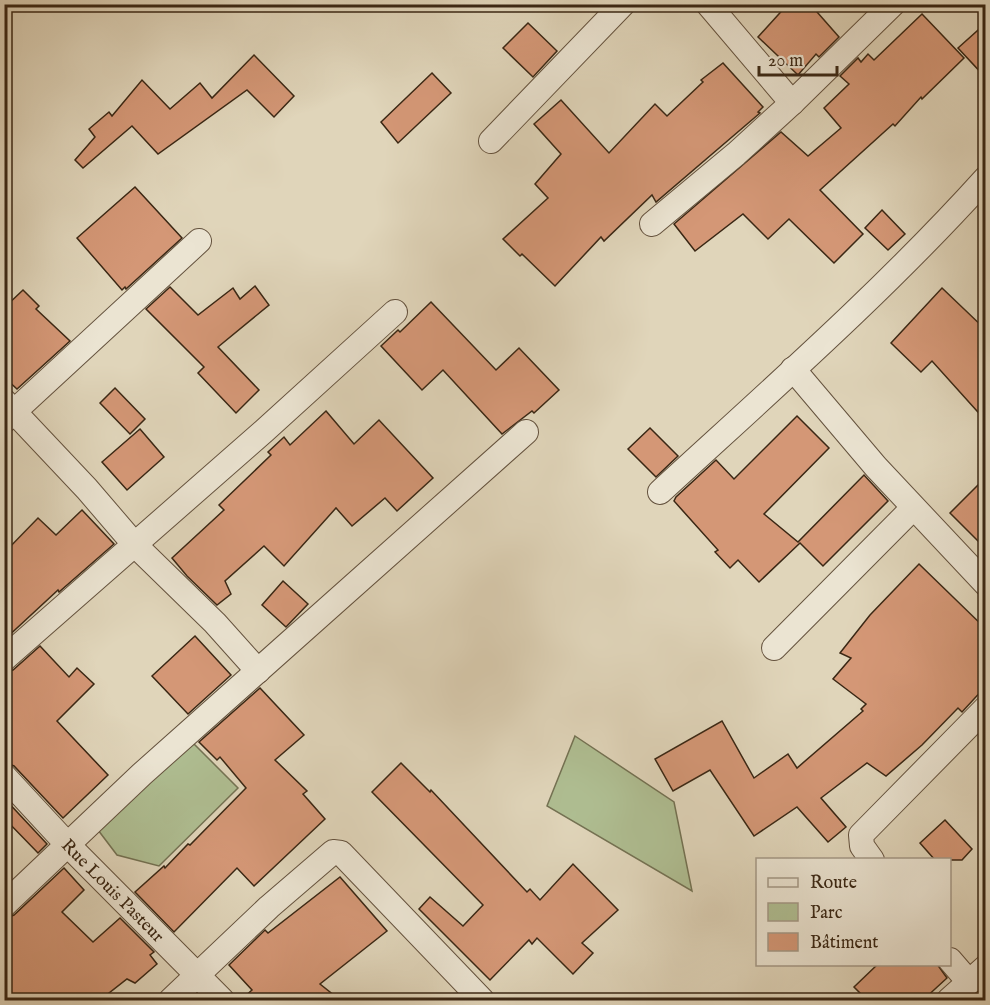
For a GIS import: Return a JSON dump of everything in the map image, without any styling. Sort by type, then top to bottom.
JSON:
[{"type":"street","points":[[491,141],[623,4]]},
{"type":"street","points":[[708,4],[792,103]]},
{"type":"street","points":[[652,224],[736,154],[792,103],[893,4]]},
{"type":"street","points":[[660,492],[928,240],[986,178]]},
{"type":"street","points":[[199,241],[8,411],[87,489],[135,545],[215,623],[258,671]]},
{"type":"street","points":[[4,659],[395,312]]},
{"type":"street","points":[[793,369],[913,508],[986,584]]},
{"type":"street","points":[[4,905],[142,774],[526,432]]},
{"type":"street","points":[[774,648],[913,508]]},
{"type":"street","points":[[871,858],[862,846],[861,835],[986,708]]},
{"type":"street","name":"Rue Louis Pasteur","points":[[4,776],[67,844],[222,1000]]},
{"type":"street","points":[[171,1000],[269,907],[333,852],[341,852],[482,1000]]},
{"type":"street","points":[[950,1000],[977,975],[951,961]]},
{"type":"green space","points":[[575,736],[674,802],[692,891],[547,806]]},
{"type":"green space","points":[[191,741],[238,788],[159,866],[117,855],[95,826]]},
{"type":"building","points":[[788,4],[810,4],[839,37],[819,57],[816,54],[798,75],[758,37]]},
{"type":"building","points":[[922,14],[964,58],[922,99],[921,97],[895,126],[893,124],[820,190],[863,234],[834,263],[789,219],[768,239],[743,214],[695,251],[674,224],[781,132],[808,156],[841,128],[824,108],[849,84],[840,76],[858,58],[861,62],[868,54],[874,60]]},
{"type":"building","points":[[528,23],[557,51],[533,77],[503,48]]},
{"type":"building","points":[[986,23],[986,78],[958,48]]},
{"type":"building","points":[[254,55],[294,96],[274,117],[247,90],[158,154],[132,126],[83,168],[75,160],[95,137],[89,129],[109,112],[112,116],[142,80],[170,109],[200,83],[212,98]]},
{"type":"building","points":[[723,63],[763,107],[758,112],[760,113],[656,202],[652,195],[604,241],[601,237],[555,286],[503,239],[548,198],[535,184],[561,154],[534,124],[561,100],[609,153],[655,104],[667,116],[703,82],[701,80]]},
{"type":"building","points":[[432,73],[451,93],[398,143],[381,122]]},
{"type":"building","points":[[135,187],[182,238],[126,289],[125,287],[122,290],[77,238]]},
{"type":"building","points":[[882,210],[905,234],[888,250],[865,228]]},
{"type":"building","points":[[255,286],[269,305],[218,347],[259,390],[236,413],[198,373],[204,367],[146,309],[170,287],[198,315],[233,288],[240,299]]},
{"type":"building","points":[[942,288],[986,330],[986,421],[932,361],[921,372],[891,343]]},
{"type":"building","points":[[23,290],[39,306],[36,309],[70,341],[17,389],[4,377],[4,308]]},
{"type":"building","points":[[431,302],[496,370],[519,348],[559,390],[534,413],[532,411],[502,434],[443,370],[422,390],[381,346],[398,330],[400,332]]},
{"type":"building","points":[[115,388],[145,419],[130,434],[100,403]]},
{"type":"building","points":[[326,411],[354,444],[379,420],[433,478],[397,511],[385,498],[352,526],[336,508],[284,566],[264,546],[225,581],[231,594],[217,605],[172,558],[224,510],[219,505],[271,455],[268,452],[284,437],[290,445]]},
{"type":"building","points":[[797,416],[829,448],[764,514],[798,542],[864,475],[888,501],[823,566],[800,543],[759,582],[738,560],[730,568],[715,552],[718,550],[674,501],[716,460],[734,479]]},
{"type":"building","points":[[650,428],[678,456],[656,477],[628,449]]},
{"type":"building","points":[[140,429],[164,457],[127,490],[102,462]]},
{"type":"building","points":[[986,477],[986,549],[950,513]]},
{"type":"building","points":[[82,510],[114,544],[59,592],[58,590],[4,640],[4,553],[38,518],[56,535]]},
{"type":"building","points":[[919,564],[986,629],[986,686],[962,712],[958,708],[922,745],[886,776],[867,763],[821,798],[846,827],[828,842],[797,807],[754,836],[710,770],[673,791],[655,759],[722,721],[754,778],[788,754],[797,768],[863,711],[861,709],[866,704],[833,679],[851,658],[840,653],[870,615]]},
{"type":"building","points":[[283,581],[308,604],[286,627],[262,605]]},
{"type":"building","points":[[195,636],[231,675],[188,714],[152,676]]},
{"type":"building","points":[[40,646],[69,677],[77,668],[94,684],[57,721],[108,775],[63,818],[14,766],[4,762],[4,673],[13,670]]},
{"type":"building","points":[[260,688],[304,735],[275,760],[307,791],[303,794],[325,819],[254,886],[237,868],[174,932],[135,892],[164,866],[165,868],[188,844],[190,845],[246,788],[220,757],[217,760],[199,742]]},
{"type":"building","points":[[401,763],[430,792],[431,790],[527,892],[530,889],[540,900],[573,864],[618,910],[582,943],[593,953],[573,974],[537,938],[532,944],[529,940],[490,980],[419,909],[430,897],[463,926],[483,905],[372,792]]},
{"type":"building","points":[[4,798],[47,844],[38,853],[4,818]]},
{"type":"building","points":[[945,820],[972,849],[962,860],[933,858],[920,843]]},
{"type":"building","points":[[64,868],[84,890],[62,912],[93,942],[120,918],[154,952],[150,955],[157,964],[135,983],[127,979],[100,1000],[4,1000],[4,919],[14,915]]},
{"type":"building","points":[[340,877],[387,931],[320,984],[340,1000],[241,1000],[252,990],[229,965],[265,930],[268,933]]},
{"type":"building","points":[[876,966],[938,966],[947,978],[923,1000],[867,1000],[854,987]]}]
